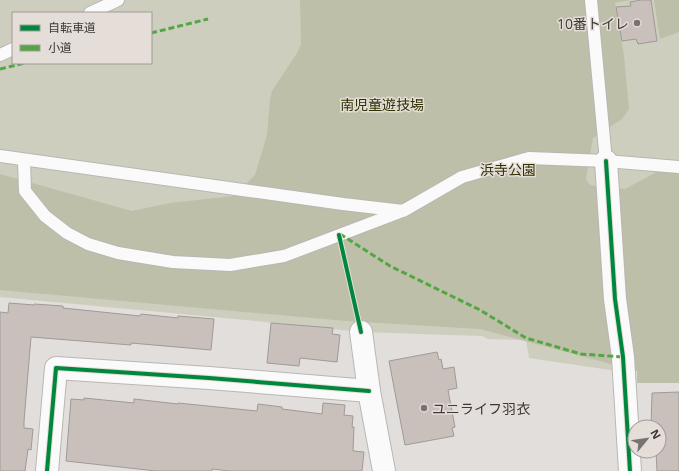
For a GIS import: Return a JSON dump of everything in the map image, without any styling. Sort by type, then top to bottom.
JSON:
[{"type":"street","points":[[606,161],[615,299],[622,357],[630,471]]},
{"type":"street","points":[[361,332],[369,391],[384,471]]},
{"type":"street","points":[[47,471],[56,368],[369,391]]},
{"type":"lane","points":[[92,12],[118,0]]},
{"type":"lane","points":[[591,0],[606,161]]},
{"type":"lane","points":[[0,55],[12,49]]},
{"type":"lane","points":[[0,156],[403,211]]},
{"type":"lane","points":[[24,160],[24,191],[45,216],[67,233],[88,244],[118,253],[173,262],[230,265],[284,256],[403,211],[462,177],[529,158],[606,161],[679,168]]},
{"type":"green space","name":"浜寺公園","points":[[0,0],[679,0],[679,383],[637,383],[637,371],[617,371],[529,358],[526,340],[488,339],[482,336],[361,332],[0,297]]},
{"type":"green space","name":"浜寺公園","points":[[300,0],[630,0],[615,3],[624,56],[629,109],[622,119],[593,138],[586,179],[590,185],[625,189],[679,160],[679,383],[637,383],[637,371],[480,329],[346,321],[0,290],[0,174],[132,211],[170,203],[234,196],[255,175],[267,135],[272,91],[297,53],[301,44]]},
{"type":"green space","points":[[654,0],[679,0],[679,32],[660,39]]},
{"type":"building","name":"10番トイレ","points":[[651,0],[657,41],[638,44],[636,39],[622,41],[616,7],[631,6],[630,2]]},
{"type":"building","points":[[9,303],[63,306],[63,308],[140,316],[141,314],[178,318],[178,316],[214,319],[211,350],[131,343],[131,345],[31,337],[24,428],[33,429],[31,450],[28,449],[25,471],[0,471],[0,312],[8,313]]},
{"type":"building","points":[[271,323],[333,328],[332,334],[340,335],[337,362],[300,358],[299,366],[267,363]]},
{"type":"building","name":"ユニライフ羽衣","points":[[437,352],[439,360],[441,359],[443,369],[454,367],[457,388],[448,390],[455,427],[452,428],[454,436],[405,445],[389,361]]},
{"type":"building","points":[[679,392],[679,471],[657,471],[656,459],[667,459],[667,419],[651,419],[652,393]]},
{"type":"building","points":[[84,398],[134,403],[134,399],[257,411],[258,404],[282,407],[282,409],[322,414],[323,403],[345,405],[344,415],[353,416],[353,451],[364,452],[362,471],[230,471],[212,469],[212,471],[156,471],[66,461],[71,399],[84,400]]},
{"type":"tram line","points":[[23,12],[47,0]]},
{"type":"tram line","points":[[0,23],[12,17]]},
{"type":"marked path","points":[[152,33],[208,19]]},
{"type":"marked path","points":[[0,69],[21,64]]},
{"type":"marked path","points":[[340,234],[390,266],[480,310],[526,338],[581,354],[623,357]]},
{"type":"cycle path","points":[[606,161],[615,299],[623,357],[630,471]]},
{"type":"cycle path","points":[[339,235],[361,332]]},
{"type":"cycle path","points":[[47,471],[56,368],[209,378],[369,391]]},
{"type":"place","name":"10番トイレ","points":[[637,23]]},
{"type":"place","name":"ユニライフ羽衣","points":[[424,408]]},
{"type":"park label","name":"南児童遊技場","points":[[382,104]]}]
